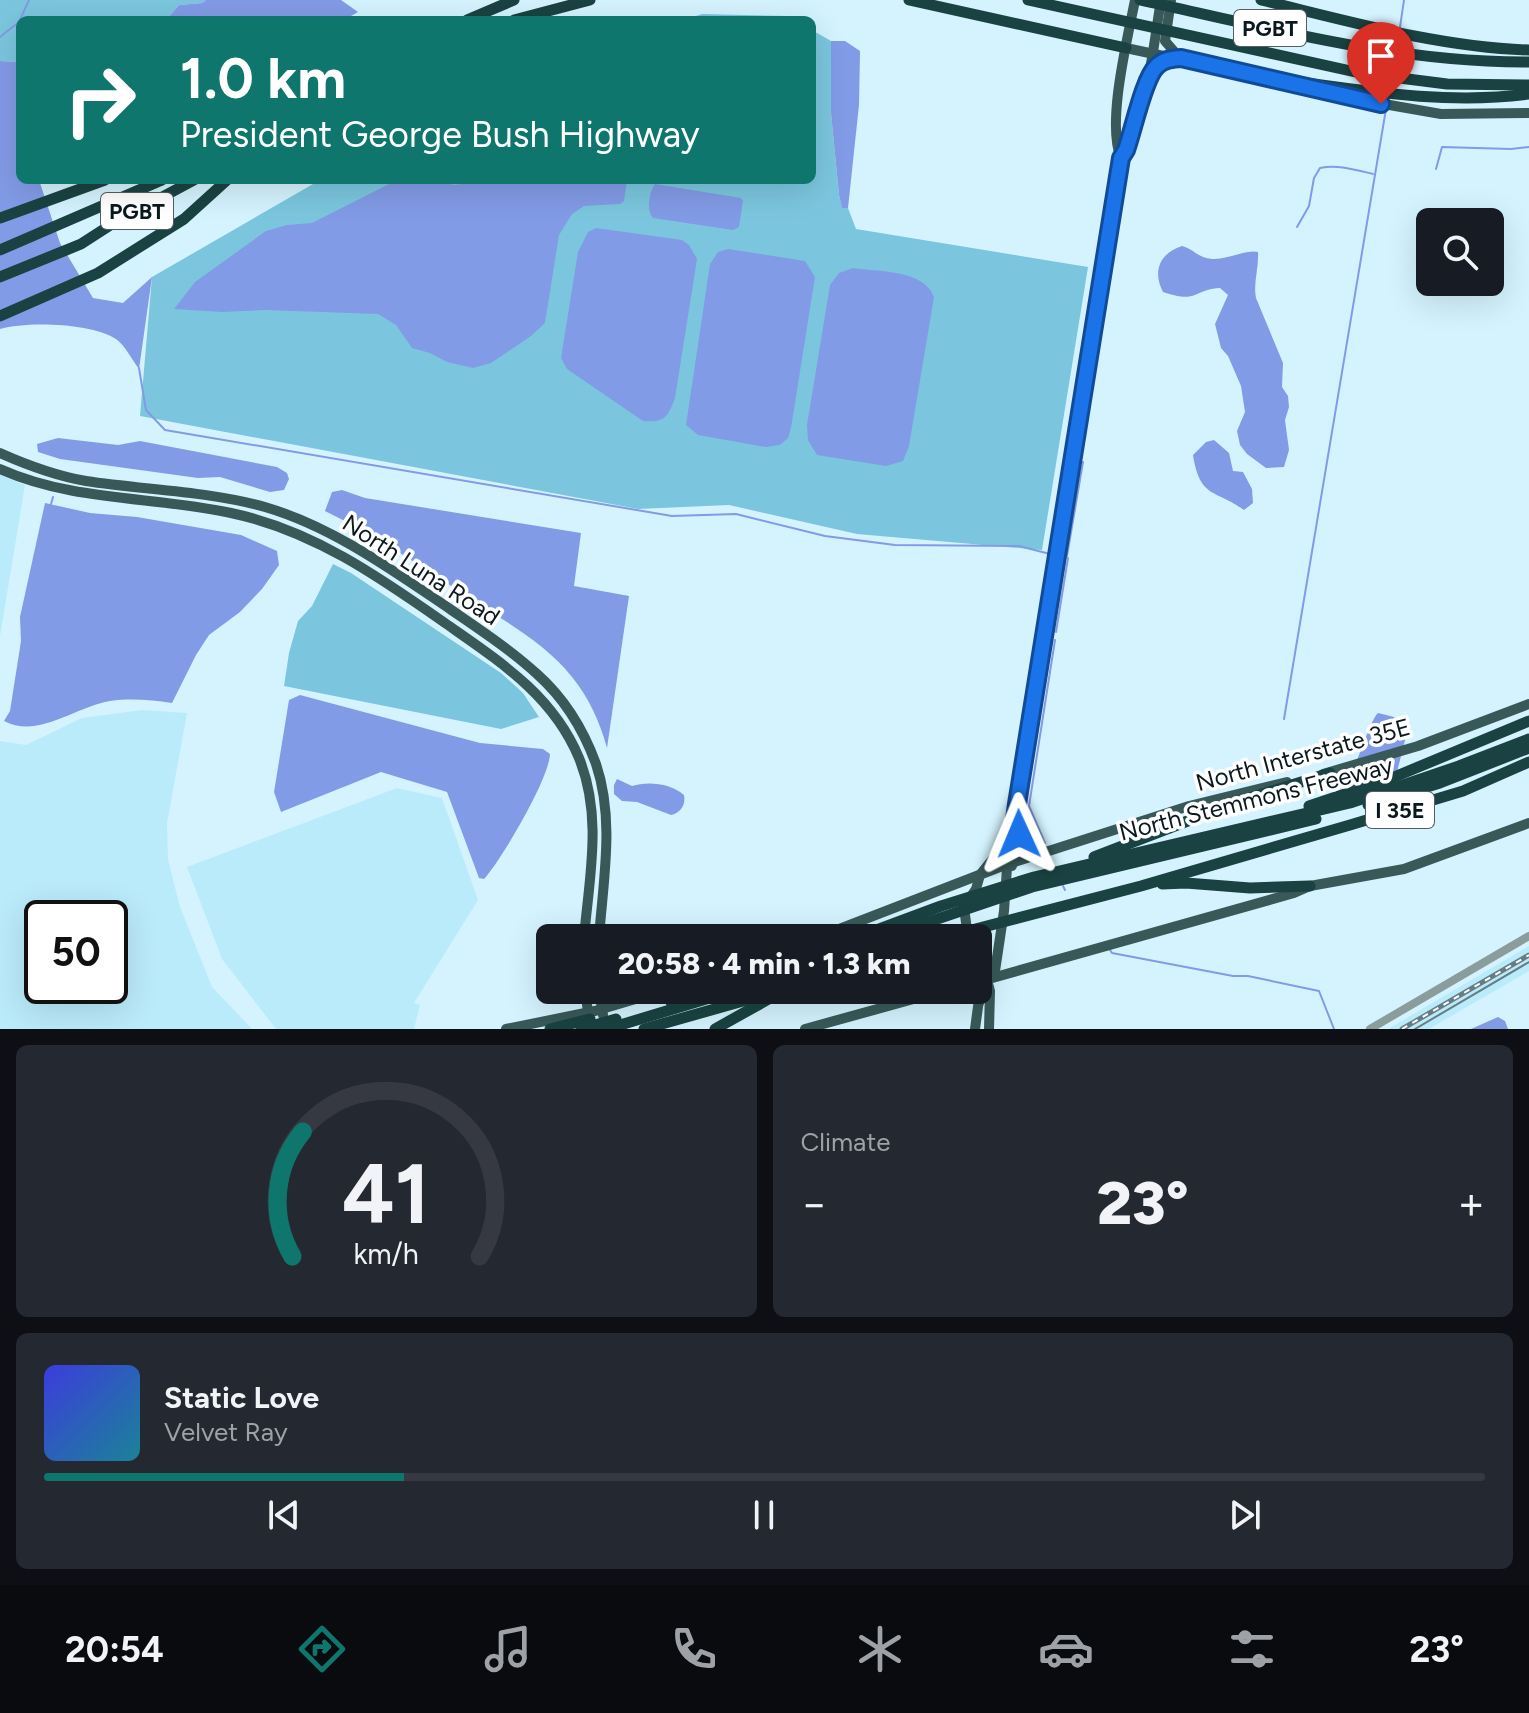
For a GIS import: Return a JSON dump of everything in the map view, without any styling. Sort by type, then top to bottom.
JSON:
[{"type":"highway","points":[[476,16],[514,0]]},
{"type":"highway","points":[[529,16],[590,0]]},
{"type":"highway","points":[[909,0],[1126,48]]},
{"type":"highway","name":"PGBT","points":[[1028,0],[1360,73],[1447,84],[1529,85]]},
{"type":"highway","name":"PGBT","points":[[1138,0],[1174,4],[1364,47],[1452,59],[1529,62]]},
{"type":"highway","points":[[1261,0],[1368,26],[1468,45],[1529,50]]},
{"type":"highway","points":[[1263,77],[1356,95],[1444,98],[1529,94]]},
{"type":"highway","points":[[0,218],[92,184]]},
{"type":"highway","name":"PGBT","points":[[0,250],[153,184]]},
{"type":"highway","name":"PGBT","points":[[0,277],[81,244],[187,184]]},
{"type":"highway","points":[[0,316],[98,273],[184,219],[223,184]]},
{"type":"highway","points":[[1254,825],[1387,780],[1529,721]]},
{"type":"highway","name":"North Stemmons Freeway","points":[[900,924],[1030,882],[1350,803],[1529,739]]},
{"type":"highway","points":[[1030,882],[1348,811],[1440,783],[1529,748]]},
{"type":"highway","name":"North Stemmons Freeway","points":[[989,924],[1141,886],[1463,791],[1529,762]]},
{"type":"highway","points":[[1030,882],[1054,868],[1162,832],[1259,794],[1330,773]]},
{"type":"highway","points":[[1141,886],[1186,883],[1250,888],[1310,886]]},
{"type":"highway","points":[[912,924],[941,911]]},
{"type":"highway","points":[[581,1029],[664,1004]]},
{"type":"highway","points":[[606,1029],[689,1004]]},
{"type":"highway","points":[[644,1029],[733,1004]]},
{"type":"highway","points":[[715,1029],[759,1004]]},
{"type":"highway","points":[[550,1029],[609,1015],[630,1015]]},
{"type":"main road","points":[[1121,158],[1117,149],[1117,105],[1121,70],[1138,0]]},
{"type":"main road","points":[[992,973],[995,971],[1015,819],[1121,158],[1138,118],[1161,0]]},
{"type":"main road","points":[[1174,4],[1165,41],[1181,58]]},
{"type":"main road","points":[[1100,43],[1115,55],[1121,70]]},
{"type":"main road","points":[[1126,48],[1263,77]]},
{"type":"main road","points":[[1146,84],[1159,64],[1181,58]]},
{"type":"main road","points":[[1356,95],[1441,114],[1529,113]]},
{"type":"main road","name":"North Luna Road","points":[[0,453],[21,463],[84,480],[226,499],[265,507],[307,522],[408,581],[538,674],[578,725],[604,794],[606,864],[600,924]]},
{"type":"main road","points":[[16,476],[21,463]]},
{"type":"main road","name":"North Luna Road","points":[[0,469],[91,496],[231,513],[300,534],[382,578],[522,679],[564,729],[586,780],[593,832],[585,924]]},
{"type":"main road","name":"North Interstate 35E","points":[[852,924],[980,875],[1009,868],[1189,806],[1330,773],[1418,746],[1529,704]]},
{"type":"main road","points":[[992,977],[1310,886],[1404,869],[1529,823]]},
{"type":"main road","points":[[1014,836],[1042,855]]},
{"type":"main road","points":[[973,924],[971,917],[980,875],[1014,836]]},
{"type":"main road","points":[[966,924],[964,907],[976,889]]},
{"type":"main road","points":[[587,1004],[591,1029]]},
{"type":"main road","points":[[601,1004],[606,1029]]},
{"type":"main road","points":[[506,1029],[619,1004]]},
{"type":"main road","points":[[805,1029],[895,1004]]},
{"type":"main road","points":[[975,1029],[979,1004]]},
{"type":"main road","points":[[989,1029],[991,1004]]},
{"type":"street","points":[[1370,1029],[1529,936]]},
{"type":"shaded area","points":[[0,0],[206,0],[179,5],[169,16],[16,16],[16,62],[0,61]]},
{"type":"shaded area","points":[[206,0],[341,0],[358,12],[351,16],[169,16],[179,5]]},
{"type":"shaded area","points":[[702,14],[787,16],[696,16]]},
{"type":"shaded area","points":[[816,32],[831,41],[831,113],[839,195],[842,207],[848,208],[856,229],[1088,267],[1042,550],[857,534],[729,505],[638,509],[140,416],[152,277],[313,184],[816,184]]},
{"type":"shaded area","points":[[831,41],[845,41],[860,51],[859,105],[848,208],[842,208],[839,195],[831,113]]},
{"type":"shaded area","points":[[0,61],[16,62],[16,184],[40,184],[60,243],[93,298],[123,303],[152,277],[139,369],[116,339],[92,330],[42,324],[0,329]]},
{"type":"shaded area","points":[[389,184],[626,184],[624,201],[620,204],[584,206],[572,214],[559,235],[545,323],[491,363],[473,368],[412,348],[396,325],[378,314],[174,309],[195,282],[266,231],[312,223]]},
{"type":"shaded area","points":[[655,184],[741,198],[739,227],[733,230],[653,218],[649,201]]},
{"type":"shaded area","points":[[596,228],[682,240],[697,259],[675,398],[661,420],[643,421],[567,369],[561,358],[578,252],[588,232]]},
{"type":"shaded area","points":[[1182,246],[1212,259],[1258,252],[1256,298],[1283,363],[1282,387],[1288,396],[1285,420],[1289,450],[1284,467],[1266,468],[1240,445],[1237,431],[1245,412],[1241,386],[1228,356],[1221,348],[1215,324],[1228,295],[1220,288],[1189,297],[1163,292],[1158,277],[1160,264],[1168,253]]},
{"type":"shaded area","points":[[728,249],[805,261],[815,277],[791,428],[788,438],[780,445],[766,447],[698,435],[686,425],[710,264],[718,252]]},
{"type":"shaded area","points":[[853,268],[910,277],[929,288],[934,297],[909,446],[903,461],[886,466],[817,455],[808,440],[807,425],[830,285],[839,273]]},
{"type":"shaded area","points":[[58,438],[118,445],[140,441],[277,467],[287,473],[289,479],[284,490],[270,492],[220,477],[198,478],[60,459],[38,452],[37,444]]},
{"type":"shaded area","points":[[1214,440],[1229,453],[1233,471],[1243,472],[1252,489],[1253,503],[1244,510],[1210,491],[1200,479],[1193,455],[1206,442]]},
{"type":"shaded area","points":[[0,475],[25,485],[0,636]]},
{"type":"shaded area","points":[[342,490],[365,498],[581,533],[574,586],[629,596],[607,748],[589,702],[562,665],[511,625],[381,542],[325,511],[332,492]]},
{"type":"shaded area","points":[[45,503],[90,513],[137,517],[241,535],[277,551],[279,565],[240,612],[209,635],[172,703],[110,701],[43,724],[17,726],[4,721],[10,711],[21,641],[20,617]]},
{"type":"shaded area","points":[[333,564],[501,673],[523,693],[539,717],[501,729],[284,686],[298,621],[312,606]]},
{"type":"shaded area","points":[[300,695],[480,743],[543,749],[550,754],[542,781],[523,818],[484,879],[479,878],[447,792],[381,772],[281,812],[274,792],[289,700]]},
{"type":"shaded area","points":[[142,710],[187,713],[167,823],[168,859],[180,907],[212,987],[252,1029],[0,1029],[0,741],[26,745],[82,718]]},
{"type":"shaded area","points":[[1378,713],[1398,718],[1408,728],[1396,776],[1346,792],[1366,737]]},
{"type":"shaded area","points":[[617,779],[632,786],[652,783],[672,788],[684,795],[683,805],[671,815],[637,802],[622,801],[614,794]]},
{"type":"shaded area","points":[[397,788],[442,798],[478,900],[414,1003],[420,1005],[414,1029],[276,1029],[222,959],[187,867]]},
{"type":"shaded area","points":[[1529,946],[1529,971],[1429,1029],[1388,1029]]},
{"type":"shaded area","points":[[1498,1017],[1505,1021],[1508,1029],[1471,1029]]},
{"type":"waterway","points":[[22,16],[29,0]]},
{"type":"waterway","points":[[1400,27],[1404,0]]},
{"type":"waterway","points":[[0,37],[16,24]]},
{"type":"waterway","points":[[1393,71],[1395,57]]},
{"type":"waterway","points":[[1284,719],[1386,109]]},
{"type":"waterway","points":[[1436,169],[1442,147],[1529,147]]},
{"type":"waterway","points":[[1297,227],[1309,206],[1314,178],[1320,168],[1340,167],[1373,174]]},
{"type":"waterway","points":[[139,368],[146,410],[165,430],[672,516],[736,514],[825,536],[895,545],[1019,546],[1050,554]]},
{"type":"waterway","points":[[1067,556],[1083,462]]},
{"type":"waterway","points":[[51,504],[53,497]]},
{"type":"waterway","points":[[1056,632],[1068,558]]},
{"type":"waterway","points":[[1045,843],[1029,806],[1055,640]]},
{"type":"waterway","points":[[1063,886],[1065,890]]},
{"type":"waterway","points":[[1110,950],[1112,953],[1319,991],[1334,1029]]},
{"type":"tram line","points":[[1415,1029],[1529,962]]},
{"type":"railway","points":[[1402,1029],[1529,955]]},
{"type":"route","points":[[1019,834],[1015,819],[1017,804],[1121,158],[1138,118],[1153,69],[1167,59],[1181,58],[1381,104]]}]
